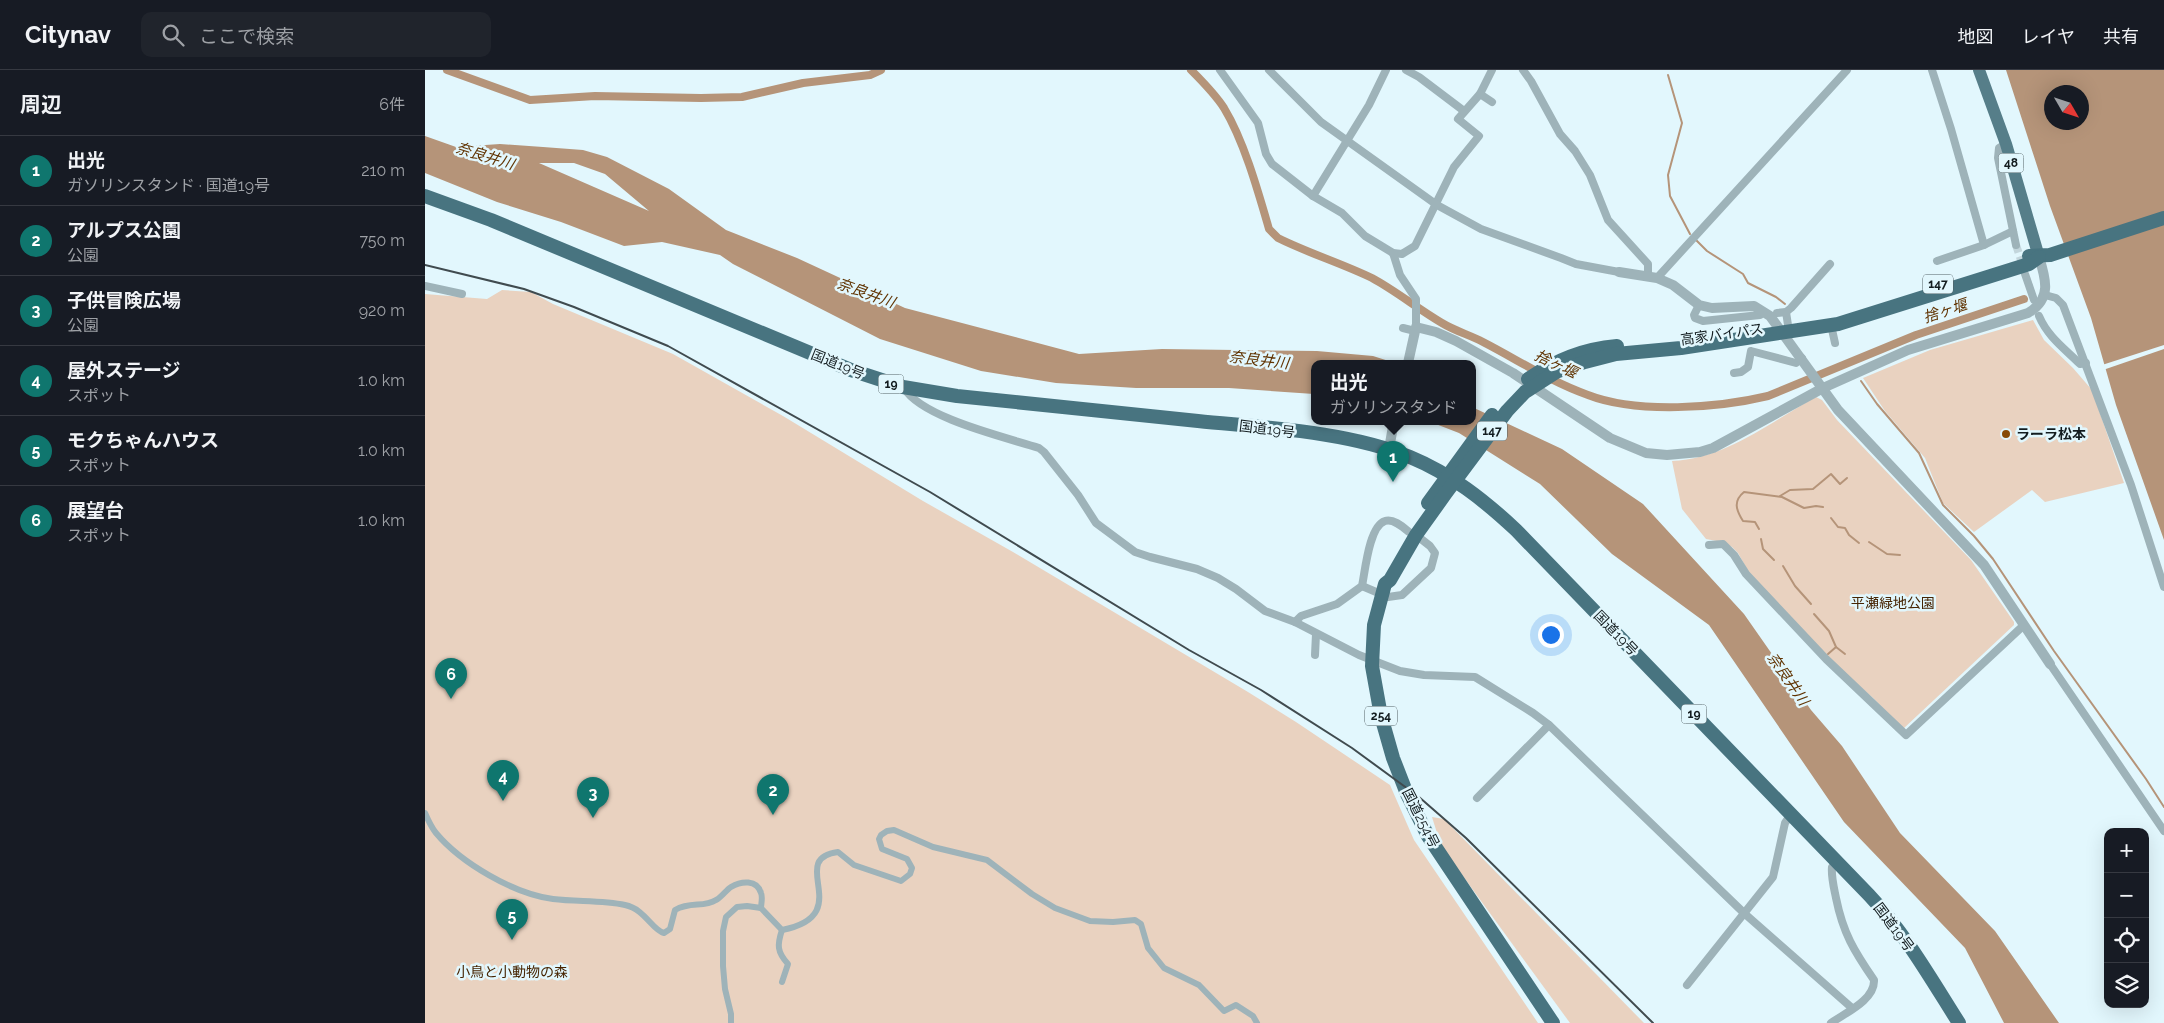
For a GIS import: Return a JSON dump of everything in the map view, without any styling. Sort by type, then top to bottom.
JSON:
[{"type":"highway","name":"国道19号","points":[[425,196],[499,224],[851,370],[903,387],[957,396],[1282,430],[1345,439],[1389,449],[1454,473],[1516,530],[1838,862],[1888,917],[1916,955],[1959,1023]]},
{"type":"highway","name":"高家バイパス","points":[[1454,473],[1528,384],[1576,354],[1594,349],[1692,339],[1787,319],[1859,310],[2026,256],[2053,255],[2164,218]]},
{"type":"highway","name":"高家バイパス","points":[[1551,370],[1617,354],[1689,347],[1811,330],[1851,320],[2029,264],[2039,257]]},
{"type":"highway","name":"国道254号","points":[[1454,473],[1394,558],[1385,578],[1377,607],[1372,646],[1377,696],[1393,758],[1407,794],[1428,836],[1553,1023]]},
{"type":"main road","name":"48","points":[[1979,70],[2006,144],[2039,257]]},
{"type":"street","points":[[1220,70],[1258,123],[1266,154],[1272,164],[1313,196],[1341,213],[1365,236],[1393,253],[1402,254],[1415,246],[1455,167],[1479,136],[1457,119],[1480,94],[1490,71]]},
{"type":"street","points":[[1269,70],[1321,122],[1346,141],[1437,205],[1481,229],[1576,264],[1652,277],[1673,285],[1699,305],[1712,308],[1754,306],[1769,315],[1850,423],[1985,565],[2164,831]]},
{"type":"street","points":[[1313,196],[1369,105],[1386,70]]},
{"type":"street","points":[[1406,70],[1419,77],[1464,110]]},
{"type":"street","points":[[1523,70],[1531,80],[1560,134],[1575,151],[1590,175],[1608,220],[1648,264],[1652,277]]},
{"type":"street","points":[[1652,277],[1847,70]]},
{"type":"street","points":[[1932,70],[1984,245]]},
{"type":"street","points":[[1480,94],[1492,102]]},
{"type":"street","points":[[2006,144],[1999,148],[1998,158],[2016,245]]},
{"type":"street","points":[[1937,261],[1984,245],[2013,231]]},
{"type":"street","points":[[1393,253],[1400,275],[1416,299],[1415,331],[1409,360]]},
{"type":"street","points":[[1403,328],[1415,331],[1436,332],[1456,340],[1528,384],[1609,438],[1646,453],[1667,455],[1700,452],[1713,448],[1821,385],[1908,350],[2028,313],[2041,303],[2045,295],[2046,283],[2039,257]]},
{"type":"street","points":[[1699,305],[1694,315],[1695,318],[1703,321],[1769,315],[1787,319],[1830,264]]},
{"type":"street","points":[[2025,274],[2034,300]]},
{"type":"street","points":[[425,286],[462,294]]},
{"type":"street","points":[[2045,295],[2056,298],[2063,305],[2131,486],[2164,587]]},
{"type":"street","points":[[2039,316],[2044,328],[2053,339],[2080,364],[2086,363]]},
{"type":"street","points":[[1831,325],[1835,343]]},
{"type":"street","points":[[1734,373],[1741,372],[1748,367],[1751,351],[1796,363],[1802,358]]},
{"type":"street","points":[[903,387],[912,399],[926,408],[971,427],[1039,448],[1078,495],[1096,522],[1126,546],[1150,557],[1197,568],[1236,589],[1265,611],[1295,622],[1359,655],[1400,670],[1424,674],[1475,677],[1533,713],[1549,725],[1745,914],[1852,1008]]},
{"type":"street","points":[[1389,449],[1394,425]]},
{"type":"street","points":[[1295,622],[1301,616],[1343,600],[1362,586],[1372,536],[1378,526],[1384,521],[1392,521],[1413,533],[1430,546],[1435,553],[1431,568],[1401,595],[1388,597],[1362,586]]},
{"type":"street","points":[[1709,545],[1723,544],[1729,549],[1746,574],[1826,659],[1906,735],[2024,624]]},
{"type":"street","points":[[1315,634],[1315,655]]},
{"type":"street","points":[[1477,798],[1549,725]]},
{"type":"street","points":[[425,813],[434,831],[462,858],[511,886],[536,896],[552,899],[625,905],[638,910],[649,918],[659,932],[664,933],[670,929],[675,910],[689,904],[697,905],[716,900],[731,887],[741,882],[749,882],[756,885],[762,893],[761,908]]},
{"type":"street","points":[[1687,985],[1773,877],[1785,823],[1791,814]]},
{"type":"street","points":[[782,930],[804,924],[817,912],[821,896],[815,868],[820,858],[828,854],[838,852],[854,865],[877,875],[901,881],[907,878],[912,868],[907,859],[882,849],[879,844],[881,835],[887,830],[894,830],[933,847],[987,860],[1032,894],[1055,908],[1090,921],[1113,922],[1135,920],[1141,924],[1148,948],[1164,968],[1199,985],[1224,1011],[1236,1005],[1253,1016],[1257,1023]]},
{"type":"street","points":[[1831,1023],[1870,994],[1874,980],[1848,941],[1841,921],[1832,880],[1832,867],[1838,862]]},
{"type":"street","points":[[731,1023],[723,966],[723,931],[726,917],[737,907],[761,908],[782,930]]},
{"type":"street","points":[[782,930],[777,944],[779,954],[788,964],[782,982]]},
{"type":"green space","name":"小鳥と小動物の森","points":[[502,290],[531,292],[553,304],[673,354],[783,416],[923,501],[1013,552],[1248,692],[1390,785],[1414,840],[1538,1023],[425,1023],[425,294],[487,299]]},
{"type":"green space","name":"ラーラ松本","points":[[2033,320],[2044,340],[2073,368],[2092,390],[2124,483],[2045,502],[2032,490],[1974,532],[1943,503],[1925,458],[1885,411],[1863,378],[1930,350]]},
{"type":"green space","name":"平瀬緑地公園","points":[[1816,397],[1822,400],[1837,420],[1971,560],[2014,622],[2014,625],[1903,729],[1873,698],[1833,663],[1752,578],[1738,553],[1732,547],[1722,542],[1706,539],[1682,509],[1672,461],[1692,459],[1711,454],[1747,438]]},
{"type":"green space","points":[[1432,817],[1444,819],[1644,1023],[1570,1023],[1441,846]]},
{"type":"water","points":[[2006,70],[2164,70],[2164,540],[2116,405],[2091,318],[2050,206]]},
{"type":"water","name":"奈良井川","points":[[425,136],[456,147],[500,144],[583,150],[607,157],[669,189],[726,230],[797,258],[905,308],[1079,354],[1162,349],[1317,351],[1373,356],[1386,360],[1311,360],[1311,394],[1229,388],[1136,388],[1056,383],[981,371],[880,339],[733,264],[720,255],[662,242],[624,246],[561,222],[497,202],[425,173]],"holes":[[[539,163],[574,163],[605,174],[649,211]]]},
{"type":"water","name":"奈良井川","points":[[1476,409],[1562,449],[1643,504],[1744,614],[1811,710],[1842,746],[1900,833],[1995,931],[2059,1023],[2004,1023],[1965,948],[1844,822],[1709,625],[1612,554],[1540,484],[1459,433],[1438,425],[1476,425]]},
{"type":"pier","points":[[2164,345],[2164,349],[2103,370],[2102,365]]},
{"type":"waterway","name":"捨ヶ堰","points":[[447,70],[530,100],[595,96],[742,97],[803,83],[870,75],[881,70]]},
{"type":"waterway","name":"捨ヶ堰","points":[[1191,70],[1217,98],[1231,121],[1250,167],[1269,229],[1278,238],[1372,278],[1447,326],[1483,342],[1561,384],[1608,401],[1653,407],[1678,407],[1726,404],[1768,396],[1916,335],[2024,299]]},
{"type":"waterway","points":[[1668,75],[1682,123],[1668,175],[1670,196],[1690,234]]},
{"type":"waterway","points":[[1695,239],[1707,251],[1743,274],[1748,283],[1776,297],[1785,304]]},
{"type":"waterway","points":[[1861,381],[1877,404],[1919,453],[1943,505],[1974,536],[1993,559],[2054,651],[2164,807]]},
{"type":"waterway","points":[[1780,496],[1790,490],[1813,489],[1831,474],[1840,484],[1847,478]]},
{"type":"waterway","points":[[1759,529],[1755,522],[1743,521],[1739,513],[1737,502],[1744,492],[1782,497],[1804,508],[1823,507]]},
{"type":"waterway","points":[[1831,518],[1838,527],[1845,528],[1849,535],[1859,543]]},
{"type":"waterway","points":[[1761,539],[1763,549],[1774,560]]},
{"type":"waterway","points":[[1869,542],[1887,554],[1900,555]]},
{"type":"waterway","points":[[1783,566],[1795,586],[1811,604]]},
{"type":"waterway","points":[[1814,614],[1829,631],[1836,647],[1828,654]]},
{"type":"waterway","points":[[1836,647],[1845,654]]},
{"type":"tunnel","points":[[2016,245],[2024,269]]},
{"type":"railway","points":[[425,265],[524,289],[574,307],[668,346],[930,492],[1189,650],[1261,690],[1352,748],[1419,797],[1466,838],[1653,1023]]},
{"type":"place","name":"ラーラ松本","points":[[2006,434]]},
{"type":"place","name":"出光","points":[[1393,482]]},
{"type":"place","name":"展望台","points":[[451,699]]},
{"type":"place","name":"屋外ステージ","points":[[503,801]]},
{"type":"place","name":"アルプス公園","points":[[773,815]]},
{"type":"place","name":"子供冒険広場","points":[[593,818]]},
{"type":"place","name":"モクちゃんハウス","points":[[512,940]]}]
